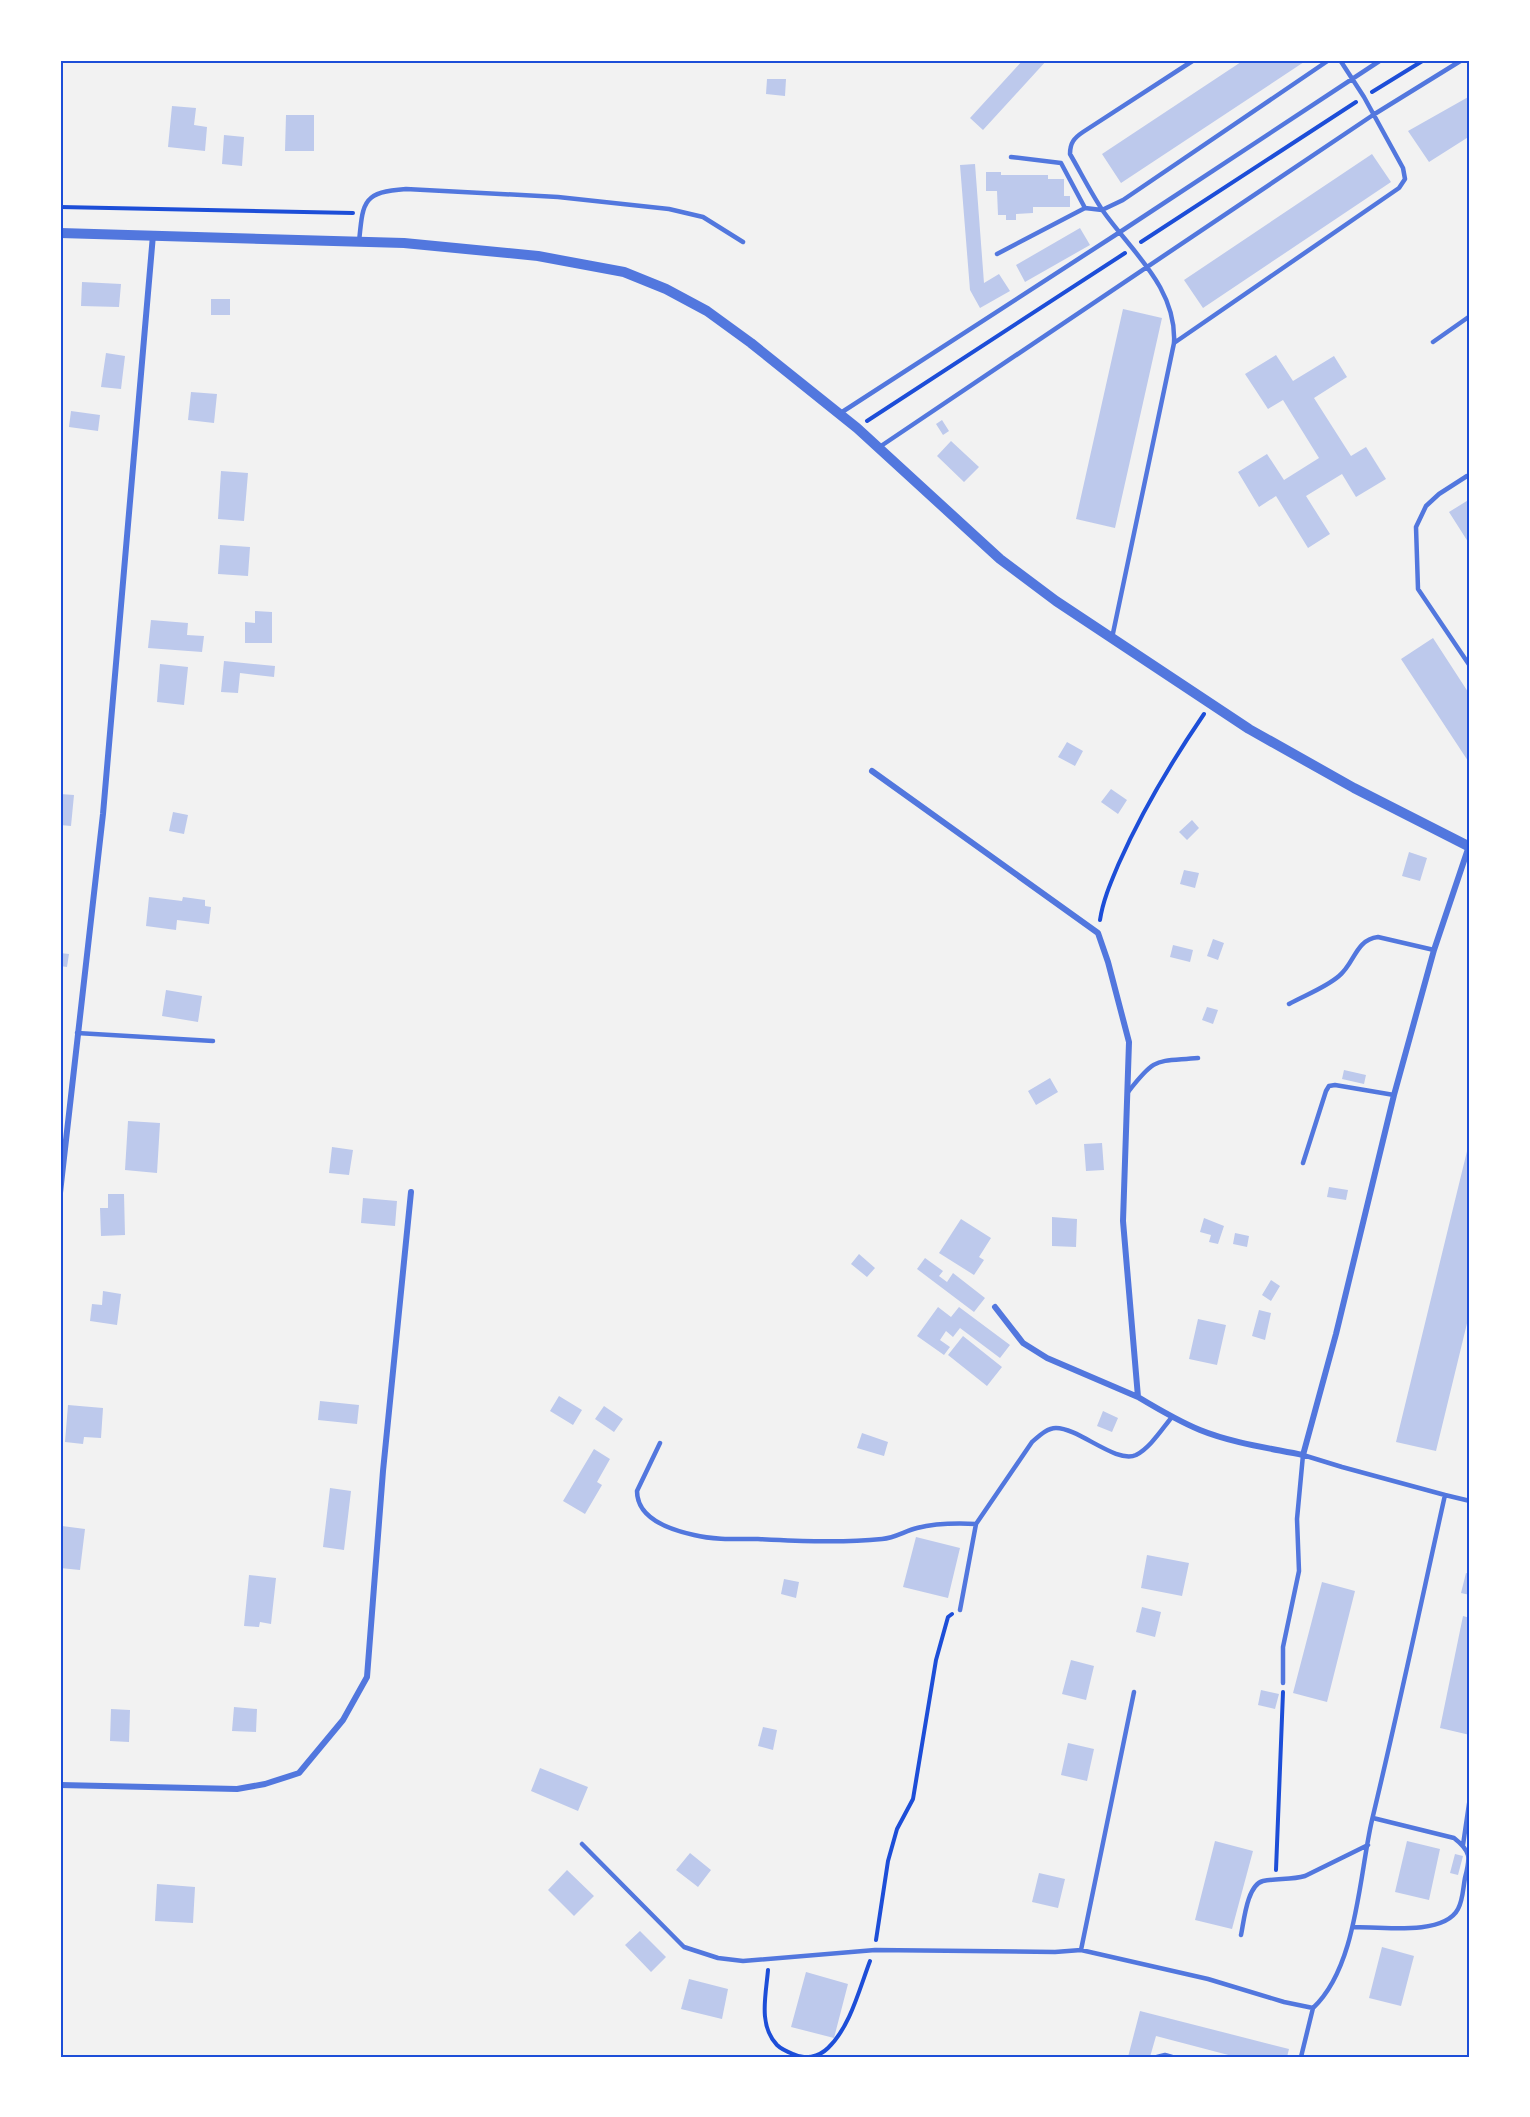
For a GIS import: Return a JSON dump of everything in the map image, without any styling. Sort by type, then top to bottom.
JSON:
[{"type":"street","points":[[60,232],[404,243],[538,256],[624,272],[666,290],[707,311],[751,343],[839,414],[1000,558],[1112,639],[1211,705],[1354,789],[1469,846],[1434,950],[1394,1095],[1304,1455],[1251,1445],[1201,1431],[1172,1417],[1138,1396],[1047,1358],[1023,1343],[995,1307]]},
{"type":"street","points":[[60,1193],[103,814],[153,235]]},
{"type":"street","points":[[872,771],[1098,933],[1129,1042],[1123,1221],[1138,1396]]},
{"type":"street","points":[[60,1785],[237,1789],[265,1784],[299,1773],[343,1720],[367,1677],[383,1471],[411,1192]]},
{"type":"lane","points":[[1112,639],[1174,343],[1175,327],[1171,308],[1147,266],[1102,210],[1070,154],[1070,147],[1073,139],[1194,60]]},
{"type":"lane","points":[[997,254],[1086,208],[1102,210],[1123,200],[1329,60]]},
{"type":"lane","points":[[1174,343],[1399,188],[1405,179],[1403,168],[1341,60]]},
{"type":"lane","points":[[839,414],[1381,60]]},
{"type":"lane","points":[[878,448],[1373,115],[1462,60]]},
{"type":"lane","points":[[1011,157],[1061,163],[1086,208]]},
{"type":"lane","points":[[359,242],[365,204],[373,195],[387,190],[406,189],[558,197],[669,208],[703,218],[743,242]]},
{"type":"lane","points":[[1433,342],[1470,316]]},
{"type":"lane","points":[[1470,477],[1467,476],[1439,494],[1426,506],[1416,527],[1418,589],[1470,666]]},
{"type":"lane","points":[[1289,1004],[1340,975],[1350,963],[1357,948],[1369,938],[1378,937],[1434,950]]},
{"type":"lane","points":[[77,1033],[213,1041]]},
{"type":"lane","points":[[1128,1092],[1151,1065],[1160,1061],[1198,1058]]},
{"type":"lane","points":[[1303,1163],[1329,1086],[1335,1085],[1394,1095]]},
{"type":"lane","points":[[960,1610],[976,1524],[1026,1449],[1043,1432],[1056,1428],[1071,1432],[1122,1456],[1133,1456],[1142,1451],[1172,1417]]},
{"type":"lane","points":[[660,1443],[637,1491],[637,1499],[651,1517],[668,1527],[696,1536],[798,1541],[879,1539],[941,1523],[976,1524]]},
{"type":"lane","points":[[1283,1683],[1283,1647],[1299,1571],[1297,1519],[1304,1455],[1470,1502]]},
{"type":"lane","points":[[1301,2057],[1313,2008],[1329,1991],[1353,1927],[1373,1818],[1445,1495]]},
{"type":"lane","points":[[1082,1950],[1134,1692]]},
{"type":"lane","points":[[1353,1927],[1430,1927],[1446,1921],[1457,1912],[1469,1860],[1463,1845],[1470,1797]]},
{"type":"lane","points":[[1373,1818],[1454,1838],[1463,1845]]},
{"type":"lane","points":[[582,1844],[684,1947],[718,1958],[743,1961],[875,1950],[1055,1952],[1082,1950],[1208,1979],[1284,2002],[1313,2008]]},
{"type":"lane","points":[[1241,1935],[1251,1891],[1256,1884],[1263,1881],[1305,1876],[1368,1845]]},
{"type":"lane","points":[[1157,2057],[1165,2055],[1172,2057]]},
{"type":"path","points":[[60,207],[362,213]]},
{"type":"path","points":[[1098,933],[1101,909],[1137,823],[1211,705]]},
{"type":"path","points":[[768,1959],[766,2028],[778,2047],[798,2057],[814,2056],[826,2050],[842,2031],[875,1950],[888,1861],[897,1829],[913,1800],[936,1660],[948,1617],[960,1610]]},
{"type":"path","points":[[1275,1880],[1283,1683]]},
{"type":"building","points":[[1023,60],[1047,60],[983,130],[970,118]]},
{"type":"building","points":[[1244,60],[1307,60],[1121,183],[1102,154]]},
{"type":"building","points":[[767,79],[786,79],[785,96],[766,94]]},
{"type":"building","points":[[1470,96],[1470,136],[1429,162],[1408,131]]},
{"type":"building","points":[[172,106],[196,108],[194,125],[207,127],[205,151],[168,147]]},
{"type":"building","points":[[286,115],[314,115],[314,151],[285,151]]},
{"type":"building","points":[[224,135],[244,137],[242,166],[222,164]]},
{"type":"building","points":[[1372,154],[1391,182],[1203,308],[1184,280]]},
{"type":"building","points":[[975,164],[984,283],[999,274],[1010,291],[980,308],[970,290],[960,165]]},
{"type":"building","points":[[986,172],[1001,172],[1001,175],[1048,175],[1048,179],[1064,179],[1064,196],[1070,196],[1070,207],[1033,207],[1033,213],[1016,214],[1016,220],[1006,220],[1006,215],[998,215],[997,191],[986,191]]},
{"type":"building","points":[[1080,228],[1090,245],[1025,282],[1016,265]]},
{"type":"building","points":[[82,282],[121,284],[119,307],[81,306]]},
{"type":"building","points":[[211,299],[230,299],[230,315],[211,315]]},
{"type":"building","points":[[1123,309],[1162,318],[1115,528],[1076,519]]},
{"type":"building","points":[[106,353],[125,356],[121,389],[101,387]]},
{"type":"building","points":[[1276,355],[1293,381],[1334,356],[1347,377],[1314,398],[1351,456],[1366,447],[1386,479],[1356,497],[1342,474],[1306,496],[1330,534],[1308,548],[1276,496],[1259,507],[1238,472],[1267,454],[1284,480],[1319,458],[1283,400],[1268,409],[1245,374]]},
{"type":"building","points":[[191,392],[217,394],[214,423],[188,420]]},
{"type":"building","points":[[71,411],[100,415],[98,431],[69,427]]},
{"type":"building","points":[[942,420],[949,431],[943,435],[936,424]]},
{"type":"building","points":[[951,441],[979,467],[964,482],[937,456]]},
{"type":"building","points":[[221,471],[248,473],[244,521],[218,519]]},
{"type":"building","points":[[1470,499],[1470,545],[1449,512]]},
{"type":"building","points":[[220,545],[250,547],[248,576],[218,574]]},
{"type":"building","points":[[255,611],[272,612],[272,643],[245,643],[245,622],[255,623]]},
{"type":"building","points":[[151,620],[188,623],[187,635],[204,636],[202,652],[148,648]]},
{"type":"building","points":[[1433,638],[1470,695],[1470,764],[1401,659]]},
{"type":"building","points":[[224,661],[275,666],[274,677],[240,673],[238,693],[221,692]]},
{"type":"building","points":[[160,664],[188,667],[184,705],[157,702]]},
{"type":"building","points":[[1067,742],[1083,751],[1075,766],[1058,757]]},
{"type":"building","points":[[1111,789],[1127,800],[1118,814],[1101,802]]},
{"type":"building","points":[[60,794],[74,795],[71,826],[60,825]]},
{"type":"building","points":[[173,812],[188,815],[184,834],[169,831]]},
{"type":"building","points":[[1192,820],[1199,828],[1187,840],[1179,832]]},
{"type":"building","points":[[1409,852],[1427,858],[1420,881],[1402,876]]},
{"type":"building","points":[[1184,870],[1199,873],[1195,888],[1180,884]]},
{"type":"building","points":[[149,897],[182,901],[183,897],[205,900],[205,906],[211,907],[209,924],[177,920],[176,930],[146,926]]},
{"type":"building","points":[[1213,939],[1224,943],[1218,960],[1207,956]]},
{"type":"building","points":[[1173,945],[1193,950],[1190,962],[1170,957]]},
{"type":"building","points":[[60,953],[69,954],[67,967],[60,966]]},
{"type":"building","points":[[166,990],[202,996],[198,1022],[162,1016]]},
{"type":"building","points":[[1207,1007],[1218,1010],[1213,1024],[1202,1020]]},
{"type":"building","points":[[1344,1070],[1366,1075],[1364,1084],[1342,1079]]},
{"type":"building","points":[[1050,1078],[1058,1092],[1036,1105],[1028,1091]]},
{"type":"building","points":[[128,1121],[160,1123],[157,1173],[125,1170]]},
{"type":"building","points":[[1102,1143],[1104,1170],[1086,1171],[1084,1144]]},
{"type":"building","points":[[1469,1143],[1470,1311],[1436,1451],[1396,1442]]},
{"type":"building","points":[[332,1147],[353,1150],[349,1175],[329,1173]]},
{"type":"building","points":[[1329,1187],[1348,1190],[1346,1200],[1327,1197]]},
{"type":"building","points":[[108,1194],[124,1194],[125,1235],[101,1236],[100,1208],[108,1208]]},
{"type":"building","points":[[363,1198],[397,1201],[395,1226],[361,1223]]},
{"type":"building","points":[[1052,1217],[1077,1219],[1076,1247],[1052,1246]]},
{"type":"building","points":[[1204,1218],[1224,1226],[1218,1244],[1209,1242],[1211,1235],[1200,1232]]},
{"type":"building","points":[[961,1219],[991,1238],[979,1257],[984,1260],[974,1275],[939,1253]]},
{"type":"building","points":[[1235,1233],[1249,1236],[1247,1247],[1233,1244]]},
{"type":"building","points":[[859,1254],[875,1268],[867,1277],[851,1264]]},
{"type":"building","points":[[925,1258],[943,1271],[939,1276],[947,1282],[953,1273],[985,1298],[974,1312],[917,1269]]},
{"type":"building","points":[[1271,1280],[1280,1286],[1271,1301],[1262,1295]]},
{"type":"building","points":[[103,1291],[121,1294],[117,1325],[90,1321],[92,1304],[102,1305]]},
{"type":"building","points":[[938,1307],[951,1317],[959,1307],[1010,1345],[1000,1358],[960,1328],[953,1337],[946,1331],[940,1340],[950,1347],[944,1355],[917,1336]]},
{"type":"building","points":[[1259,1310],[1271,1313],[1265,1340],[1252,1336]]},
{"type":"building","points":[[1198,1319],[1226,1325],[1217,1365],[1189,1359]]},
{"type":"building","points":[[963,1336],[1002,1367],[987,1386],[948,1355]]},
{"type":"building","points":[[559,1396],[582,1410],[573,1425],[550,1411]]},
{"type":"building","points":[[320,1401],[359,1405],[357,1424],[318,1420]]},
{"type":"building","points":[[68,1405],[103,1408],[101,1438],[84,1437],[83,1444],[65,1442]]},
{"type":"building","points":[[604,1406],[623,1419],[614,1432],[595,1419]]},
{"type":"building","points":[[1103,1411],[1118,1418],[1112,1432],[1097,1426]]},
{"type":"building","points":[[862,1433],[888,1442],[884,1456],[857,1448]]},
{"type":"building","points":[[594,1449],[610,1459],[597,1482],[602,1485],[585,1514],[563,1501]]},
{"type":"building","points":[[330,1488],[351,1491],[344,1550],[323,1547]]},
{"type":"building","points":[[62,1526],[85,1529],[80,1570],[60,1568]]},
{"type":"building","points":[[916,1537],[960,1548],[948,1598],[903,1587]]},
{"type":"building","points":[[1147,1555],[1189,1563],[1182,1596],[1141,1588]]},
{"type":"building","points":[[1466,1573],[1470,1574],[1470,1595],[1461,1593]]},
{"type":"building","points":[[249,1575],[276,1578],[271,1624],[260,1622],[259,1627],[244,1626]]},
{"type":"building","points":[[784,1579],[799,1582],[796,1598],[781,1594]]},
{"type":"building","points":[[1322,1582],[1355,1591],[1327,1702],[1293,1693]]},
{"type":"building","points":[[1142,1607],[1161,1612],[1155,1637],[1136,1632]]},
{"type":"building","points":[[1463,1616],[1470,1618],[1470,1735],[1440,1728]]},
{"type":"building","points":[[1071,1660],[1094,1666],[1086,1700],[1062,1694]]},
{"type":"building","points":[[1261,1690],[1279,1694],[1275,1709],[1258,1705]]},
{"type":"building","points":[[234,1707],[257,1709],[256,1732],[232,1731]]},
{"type":"building","points":[[111,1709],[130,1710],[129,1742],[110,1741]]},
{"type":"building","points":[[763,1727],[777,1730],[773,1750],[758,1746]]},
{"type":"building","points":[[1068,1743],[1094,1749],[1087,1781],[1061,1775]]},
{"type":"building","points":[[540,1768],[588,1787],[578,1811],[531,1791]]},
{"type":"building","points":[[1215,1841],[1253,1851],[1232,1929],[1195,1920]]},
{"type":"building","points":[[1407,1841],[1440,1849],[1429,1900],[1395,1892]]},
{"type":"building","points":[[690,1853],[711,1870],[698,1887],[676,1870]]},
{"type":"building","points":[[1455,1854],[1463,1856],[1458,1875],[1450,1873]]},
{"type":"building","points":[[567,1870],[594,1896],[574,1916],[548,1890]]},
{"type":"building","points":[[1039,1873],[1065,1879],[1058,1908],[1032,1902]]},
{"type":"building","points":[[157,1884],[195,1887],[193,1923],[155,1921]]},
{"type":"building","points":[[640,1931],[666,1957],[651,1972],[625,1945]]},
{"type":"building","points":[[1382,1947],[1414,1956],[1401,2006],[1369,1998]]},
{"type":"building","points":[[806,1972],[848,1984],[834,2038],[791,2027]]},
{"type":"building","points":[[689,1979],[728,1989],[722,2019],[681,2009]]},
{"type":"building","points":[[1140,2011],[1289,2049],[1287,2057],[1236,2057],[1156,2036],[1150,2057],[1128,2057]]}]
